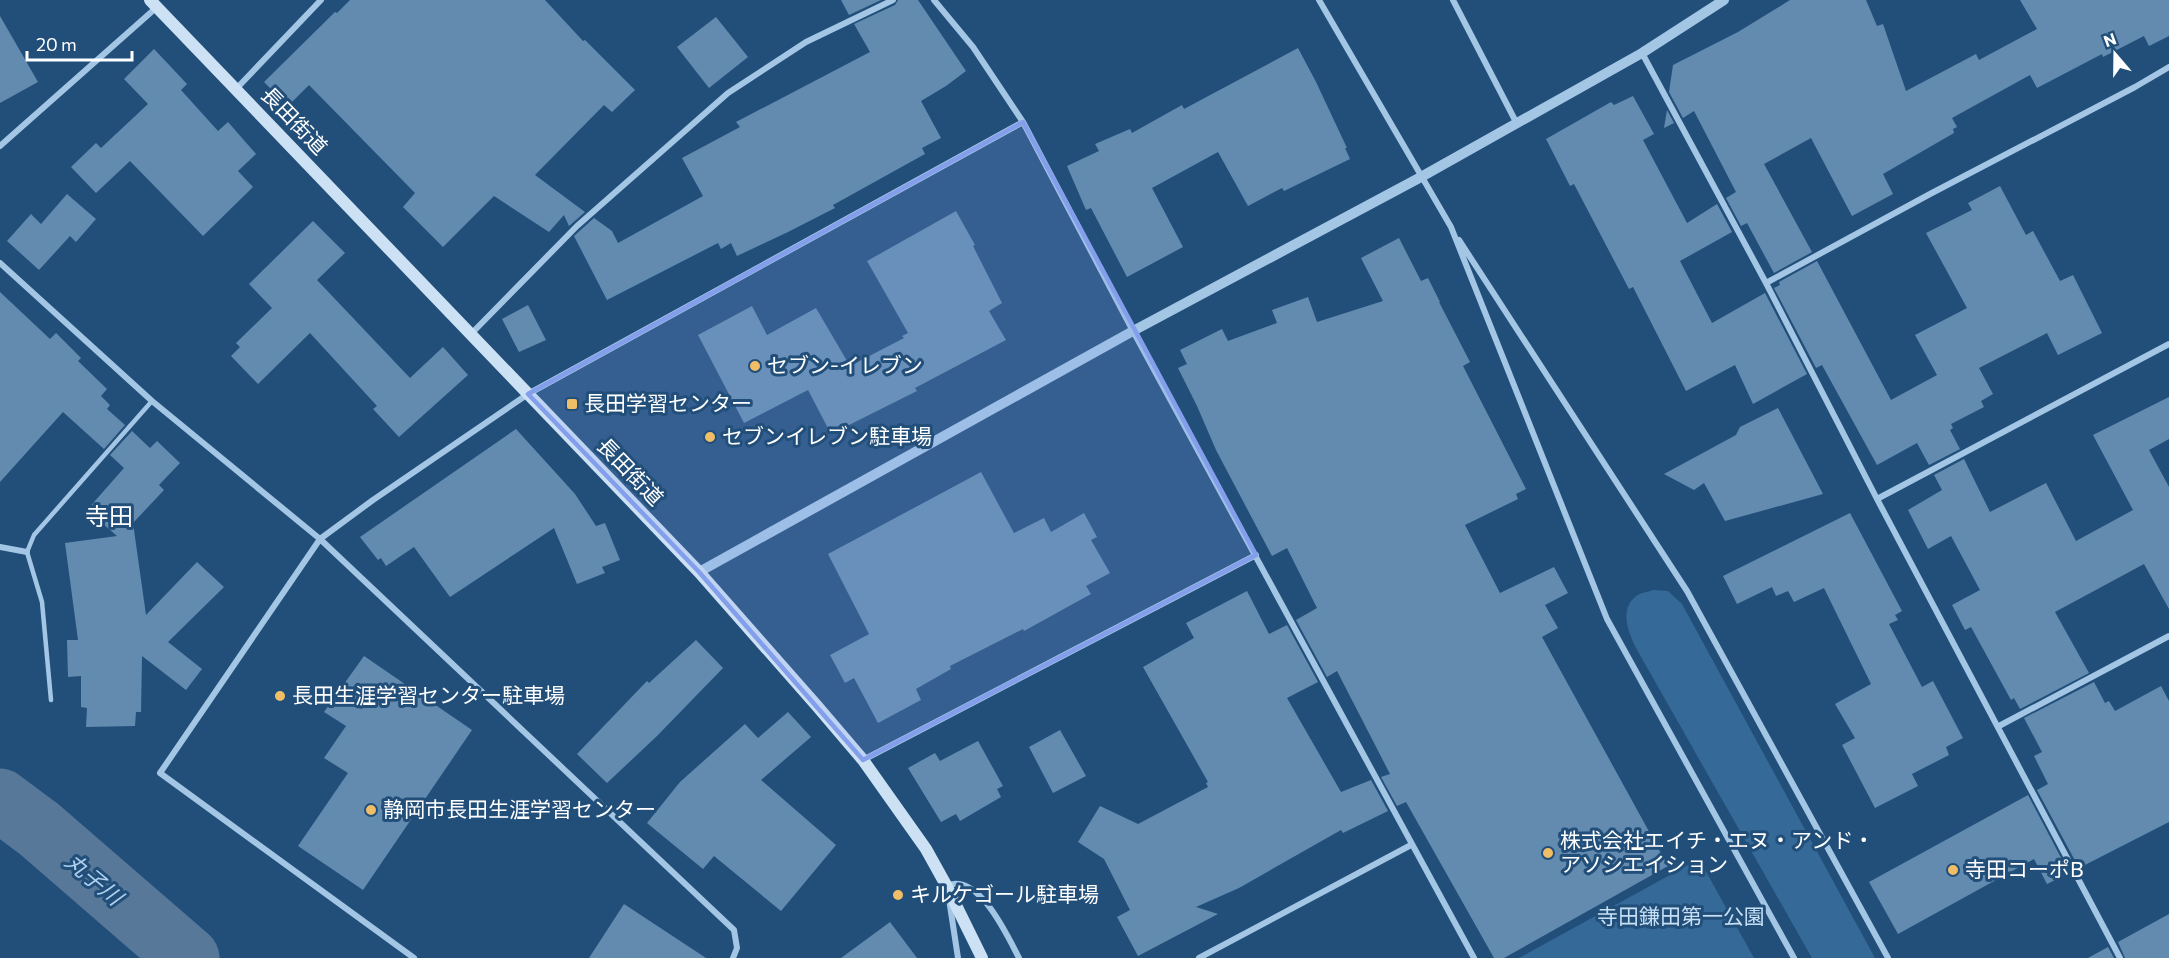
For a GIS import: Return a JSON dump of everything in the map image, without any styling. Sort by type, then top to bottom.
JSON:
[{"type":"main road","name":"長田街道","points":[[153,4],[699,572],[863,760],[926,849],[982,958]]},
{"type":"street","points":[[236,89],[321,0]]},
{"type":"street","points":[[471,334],[577,226],[728,93],[806,42],[893,0]]},
{"type":"street","points":[[934,0],[974,47],[1023,122],[1133,331],[1474,958]]},
{"type":"street","points":[[1319,0],[1451,227],[1687,591],[1888,958]]},
{"type":"street","points":[[1453,0],[1516,122]]},
{"type":"street","points":[[699,572],[1133,331],[1421,177],[1642,52],[1724,0]]},
{"type":"street","points":[[0,146],[153,4]]},
{"type":"street","points":[[1642,52],[1766,283],[1877,499],[2120,958]]},
{"type":"street","points":[[1766,283],[1930,194],[2125,93],[2169,67]]},
{"type":"street","points":[[414,958],[160,773],[320,539],[528,394],[1023,122]]},
{"type":"street","points":[[1451,227],[1607,619],[1794,958]]},
{"type":"street","points":[[0,263],[152,400],[320,539],[734,930],[737,948],[733,958]]},
{"type":"street","points":[[1877,499],[2169,344]]},
{"type":"street","points":[[0,547],[27,552]]},
{"type":"street","points":[[863,760],[1256,555]]},
{"type":"street","points":[[1999,726],[2169,636]]},
{"type":"street","points":[[1199,958],[1411,844]]},
{"type":"street","points":[[958,958],[946,885],[961,885],[979,892],[1005,931],[1019,958]]},
{"type":"lane","points":[[51,700],[42,603],[27,552],[34,535],[152,400]]},
{"type":"highlighted area","points":[[1023,122],[1256,555],[863,760],[699,572],[528,394]]},
{"type":"green space","points":[[1653,590],[1668,591],[1682,604],[1875,958],[1812,958],[1633,642],[1628,629],[1627,609],[1637,596]]},
{"type":"green space","name":"寺田鎌田第一公園","points":[[1699,859],[1754,958],[1519,958]]},
{"type":"building","points":[[350,0],[545,0],[583,41],[585,40],[635,90],[612,112],[604,105],[535,175],[585,212],[569,226],[564,215],[549,232],[494,196],[443,247],[403,207],[415,193],[309,85],[288,106],[264,82]]},
{"type":"building","points":[[841,0],[881,0],[849,15]]},
{"type":"building","points":[[898,0],[918,0],[966,71],[921,101],[941,138],[922,148],[925,154],[833,205],[835,208],[788,232],[737,256],[731,243],[721,249],[718,243],[607,300],[574,236],[594,218],[612,231],[618,243],[703,196],[682,158],[740,127],[736,122],[870,52],[854,24],[895,5]]},
{"type":"building","points":[[1790,0],[1866,0],[1877,26],[1883,24],[1906,91],[1976,54],[1979,60],[2037,29],[2020,0],[2169,0],[2169,36],[2149,46],[2144,36],[2103,57],[2102,54],[2037,88],[2030,75],[1952,118],[1957,127],[1953,129],[1954,133],[1883,174],[1893,194],[1852,216],[1811,138],[1764,164],[1812,252],[1774,273],[1747,223],[1741,226],[1726,198],[1736,192],[1694,111],[1683,118],[1669,92],[1673,65],[1738,32]]},
{"type":"building","points":[[0,16],[38,82],[0,103]]},
{"type":"building","points":[[716,17],[748,57],[709,88],[677,47]]},
{"type":"building","points":[[1298,48],[1347,148],[1345,148],[1350,159],[1284,191],[1282,188],[1248,206],[1218,152],[1152,188],[1183,247],[1127,277],[1091,208],[1086,210],[1067,166],[1099,151],[1095,144],[1130,129],[1132,133],[1182,105],[1184,109]]},
{"type":"building","points":[[154,49],[187,84],[181,90],[218,131],[228,122],[256,154],[238,171],[253,187],[203,236],[130,161],[96,193],[71,167],[96,143],[101,148],[148,104],[124,79]]},
{"type":"building","points":[[1633,96],[1654,134],[1643,140],[1687,223],[1717,204],[1732,232],[1680,261],[1712,323],[1765,293],[1807,374],[1753,404],[1735,365],[1686,391],[1633,287],[1629,289],[1574,184],[1570,186],[1546,139],[1611,102],[1614,105]]},
{"type":"building","points":[[1667,110],[1674,123],[1664,128]]},
{"type":"building","points":[[2000,186],[2026,235],[2033,231],[2060,281],[2073,275],[2102,333],[2058,355],[2047,333],[1979,368],[1993,394],[1981,401],[1984,407],[1951,424],[1953,428],[1950,430],[1960,449],[1929,465],[1917,443],[1877,465],[1822,365],[1816,368],[1774,288],[1780,285],[1779,282],[1817,261],[1891,400],[1937,375],[1915,335],[1967,308],[1926,233],[1972,210],[1968,203]]},
{"type":"building","points":[[67,194],[96,219],[76,242],[70,236],[39,270],[7,241],[31,214],[41,224]]},
{"type":"building","points":[[956,211],[1002,303],[989,311],[1006,340],[915,388],[917,391],[831,434],[808,390],[744,423],[698,335],[752,306],[767,335],[816,308],[850,366],[904,338],[902,336],[908,333],[867,261]]},
{"type":"building","points":[[313,221],[345,253],[317,280],[410,378],[443,347],[468,375],[399,437],[373,409],[377,406],[310,333],[258,384],[231,356],[240,347],[236,343],[272,308],[249,284]]},
{"type":"building","points":[[1399,238],[1421,281],[1428,278],[1470,362],[1463,366],[1526,489],[1516,494],[1518,499],[1465,525],[1500,593],[1554,567],[1568,593],[1545,605],[1558,628],[1542,637],[1668,866],[1504,958],[1494,958],[1406,802],[1397,806],[1381,777],[1390,774],[1337,671],[1327,677],[1296,620],[1317,608],[1287,548],[1272,556],[1216,450],[1178,368],[1187,364],[1180,350],[1222,329],[1228,341],[1277,323],[1272,310],[1308,297],[1317,322],[1383,301],[1361,258]]},
{"type":"building","points":[[0,292],[50,339],[56,333],[81,358],[78,361],[107,389],[101,396],[110,405],[107,409],[125,425],[104,449],[63,412],[0,482]]},
{"type":"building","points":[[528,305],[546,340],[519,352],[502,319]]},
{"type":"building","points":[[2169,397],[2169,439],[2149,450],[2169,487],[2169,609],[2144,564],[2055,612],[2089,673],[2020,709],[2014,698],[2011,700],[1971,627],[1965,630],[1952,605],[1980,590],[1951,536],[1928,549],[1908,510],[1942,490],[1934,475],[1964,459],[1990,512],[2046,483],[2076,541],[2133,510],[2093,435]]},
{"type":"building","points":[[1778,408],[1823,494],[1725,521],[1704,483],[1694,490],[1664,474],[1736,435],[1740,427]]},
{"type":"building","points":[[516,429],[575,494],[596,526],[605,523],[620,560],[602,567],[605,573],[577,584],[554,528],[450,597],[414,547],[386,566],[381,558],[378,560],[360,537]]},
{"type":"building","points":[[132,431],[150,448],[157,441],[180,463],[159,485],[164,490],[133,523],[146,615],[197,562],[224,587],[168,642],[202,669],[186,690],[142,656],[141,712],[136,712],[135,726],[86,727],[87,708],[81,707],[81,676],[68,677],[67,640],[78,640],[65,543],[117,536],[87,510],[124,468],[110,455]]},
{"type":"building","points":[[981,472],[1014,533],[1044,518],[1051,532],[1084,513],[1097,537],[1091,540],[1110,573],[1086,586],[1091,594],[1024,631],[1023,629],[950,666],[951,669],[916,689],[921,700],[878,723],[854,678],[845,683],[830,655],[869,634],[828,554]]},
{"type":"building","points":[[1850,513],[1902,611],[1895,615],[1898,620],[1889,624],[1922,687],[1933,681],[1963,738],[1946,747],[1949,755],[1912,774],[1918,786],[1875,808],[1842,745],[1855,738],[1835,704],[1871,684],[1824,588],[1794,602],[1788,591],[1776,596],[1772,587],[1737,604],[1723,576]]},
{"type":"building","points":[[1247,591],[1269,634],[1287,625],[1318,682],[1287,698],[1341,792],[1371,780],[1388,811],[1343,833],[1341,830],[1239,888],[1196,907],[1218,914],[1138,956],[1117,917],[1130,910],[1104,859],[1078,842],[1100,806],[1138,824],[1208,787],[1206,783],[1208,782],[1143,667],[1194,638],[1186,623]]},
{"type":"building","points":[[696,640],[723,668],[657,736],[607,783],[577,754],[647,681],[649,683]]},
{"type":"building","name":"静岡市長田生涯学習センター","points":[[364,656],[472,730],[363,890],[298,846],[348,773],[324,758],[346,726],[324,712]]},
{"type":"building","points":[[2094,682],[2105,703],[2109,701],[2115,711],[2161,686],[2169,701],[2169,822],[2079,868],[2037,790],[2048,784],[2034,756],[2042,752],[2024,718]]},
{"type":"building","points":[[788,712],[811,737],[761,780],[836,845],[781,911],[714,856],[703,869],[647,823],[680,782],[745,724],[758,738]]},
{"type":"building","points":[[1060,730],[1086,776],[1053,793],[1029,747]]},
{"type":"building","points":[[978,741],[1003,786],[997,789],[1001,797],[960,821],[956,814],[941,822],[908,768],[935,753],[940,761]]},
{"type":"building","name":"寺田コーポB","points":[[2028,795],[2069,873],[2047,884],[2034,859],[1898,934],[1869,882]]},
{"type":"building","points":[[624,904],[706,958],[589,958]]},
{"type":"building","points":[[2169,914],[2169,958],[2125,958],[2118,942]]},
{"type":"building","points":[[890,922],[917,958],[841,958]]},
{"type":"building","points":[[2108,947],[2114,958],[2088,958]]},
{"type":"waterway","name":"丸子川","points":[[0,800],[39,829],[188,958]]},
{"type":"place","name":"セブン-イレブン","points":[[755,366]]},
{"type":"place","name":"長田学習センター","points":[[572,404]]},
{"type":"place","name":"セブンイレブン駐車場","points":[[710,437]]},
{"type":"place","name":"長田生涯学習センター駐車場","points":[[280,696]]},
{"type":"place","name":"静岡市長田生涯学習センター","points":[[371,810]]},
{"type":"place","name":"株式会社エイチ・エヌ・アンド・ アソシエイション","points":[[1548,853]]},
{"type":"place","name":"寺田コーポB","points":[[1953,870]]},
{"type":"place","name":"キルケゴール駐車場","points":[[898,895]]},
{"type":"district","name":"寺田","points":[[109,517]]}]
